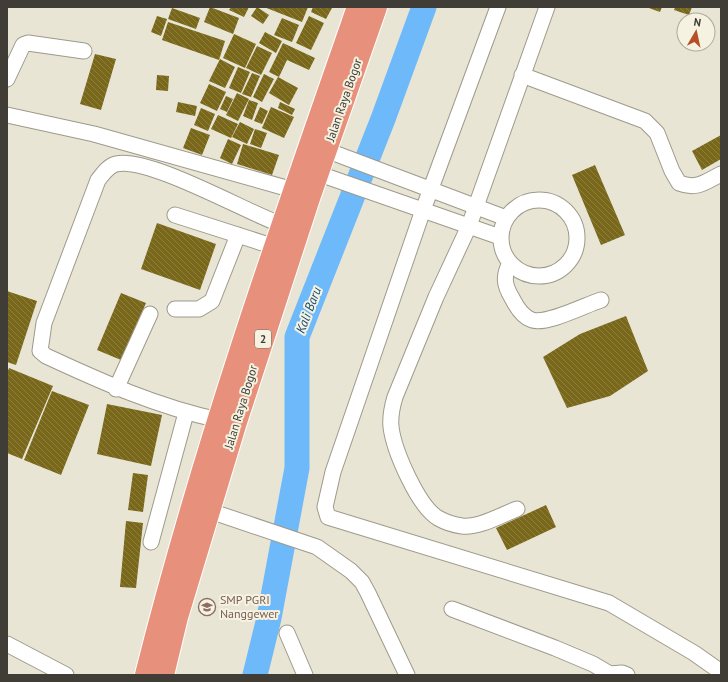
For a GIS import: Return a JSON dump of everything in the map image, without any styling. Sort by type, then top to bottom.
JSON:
[{"type":"highway","name":"Jalan Raya Bogor","points":[[324,150],[358,7]]},
{"type":"highway","name":"Jalan Raya Bogor","points":[[146,675],[162,612],[211,512],[219,420],[282,225],[315,173],[376,7]]},
{"type":"highway","name":"Jalan Raya Bogor","points":[[163,675],[177,618],[211,512],[302,192]]},
{"type":"street","points":[[498,7],[431,189],[418,208],[333,472],[325,507],[328,517],[608,603],[694,653],[721,672]]},
{"type":"street","points":[[518,509],[479,523],[463,526],[438,518],[417,494],[401,462],[391,427],[392,410],[395,397],[436,296],[469,226],[547,7]]},
{"type":"street","points":[[7,79],[22,44],[28,42],[84,51]]},
{"type":"street","points":[[522,75],[645,121],[657,133],[672,171],[679,183],[688,187],[698,186],[721,174]]},
{"type":"street","points":[[7,115],[94,134],[302,192]]},
{"type":"street","points":[[324,150],[506,218]]},
{"type":"street","points":[[219,420],[186,413],[116,388],[46,356],[40,351],[39,344],[44,323],[98,180],[109,168],[116,164],[127,163],[161,170],[257,216],[282,225]]},
{"type":"street","points":[[315,173],[500,237]]},
{"type":"street","points":[[543,199],[559,204],[571,216],[577,231],[576,248],[569,262],[555,272],[539,276],[523,273],[510,263],[502,251],[500,237],[506,218],[512,210],[526,201],[543,199]]},
{"type":"street","points":[[175,215],[275,247]]},
{"type":"street","points":[[175,309],[199,310],[212,301],[238,235]]},
{"type":"street","points":[[510,263],[505,273],[505,285],[517,306],[532,320],[543,321],[600,300]]},
{"type":"street","points":[[116,388],[150,314]]},
{"type":"street","points":[[151,542],[186,413]]},
{"type":"street","points":[[211,512],[317,548],[351,571],[362,582],[407,675]]},
{"type":"street","points":[[452,609],[562,650],[611,674],[622,673],[627,675]]},
{"type":"street","points":[[287,633],[305,675]]},
{"type":"street","points":[[7,644],[66,675]]},
{"type":"building","points":[[210,7],[239,18],[233,34],[204,22]]},
{"type":"building","points":[[231,7],[249,7],[244,17],[229,10]]},
{"type":"building","points":[[257,7],[269,15],[263,24],[251,16]]},
{"type":"building","points":[[264,7],[308,7],[302,22]]},
{"type":"building","points":[[313,7],[332,8],[326,19],[311,12]]},
{"type":"building","points":[[646,7],[662,7],[660,12]]},
{"type":"building","points":[[675,7],[692,7],[690,12],[680,12],[674,10]]},
{"type":"building","points":[[172,8],[200,18],[196,29],[168,19]]},
{"type":"building","points":[[157,16],[167,19],[161,36],[151,32]]},
{"type":"building","points":[[309,16],[324,23],[311,50],[296,43]]},
{"type":"building","points":[[282,18],[299,25],[292,42],[274,35]]},
{"type":"building","points":[[168,22],[225,41],[219,60],[162,40]]},
{"type":"building","points":[[265,32],[282,41],[276,53],[259,43]]},
{"type":"building","points":[[234,34],[256,44],[245,68],[223,58]]},
{"type":"building","points":[[283,43],[315,58],[309,70],[287,60],[279,77],[269,72]]},
{"type":"building","points":[[257,46],[272,53],[261,75],[246,68]]},
{"type":"building","points":[[95,54],[116,59],[101,110],[80,104]]},
{"type":"building","points":[[220,59],[235,67],[225,88],[209,81]]},
{"type":"building","points":[[238,67],[250,72],[241,93],[229,88]]},
{"type":"building","points":[[252,73],[260,76],[251,97],[242,94]]},
{"type":"building","points":[[264,74],[274,79],[262,102],[253,97]]},
{"type":"building","points":[[157,75],[169,76],[168,91],[156,90]]},
{"type":"building","points":[[278,77],[298,88],[289,105],[269,93]]},
{"type":"building","points":[[209,84],[226,92],[217,111],[200,103]]},
{"type":"building","points":[[237,93],[249,99],[238,121],[226,115]]},
{"type":"building","points":[[226,96],[233,99],[227,112],[220,109]]},
{"type":"building","points":[[249,100],[258,103],[252,120],[243,116]]},
{"type":"building","points":[[178,102],[197,106],[195,116],[176,112]]},
{"type":"building","points":[[280,102],[295,109],[292,115],[278,108]]},
{"type":"building","points":[[260,107],[268,111],[262,124],[254,121]]},
{"type":"building","points":[[271,107],[294,117],[284,138],[262,128]]},
{"type":"building","points":[[201,108],[215,114],[208,131],[194,125]]},
{"type":"building","points":[[218,115],[238,124],[231,138],[211,129]]},
{"type":"building","points":[[240,122],[254,129],[247,144],[232,137]]},
{"type":"building","points":[[191,128],[210,135],[202,155],[183,148]]},
{"type":"building","points":[[255,129],[267,133],[261,148],[250,144]]},
{"type":"building","points":[[721,135],[721,159],[702,170],[692,151]]},
{"type":"building","points":[[228,139],[241,145],[232,164],[220,158]]},
{"type":"building","points":[[243,144],[279,155],[272,175],[237,164]]},
{"type":"building","points":[[595,165],[625,235],[601,245],[572,175]]},
{"type":"building","points":[[157,223],[216,244],[200,290],[141,269]]},
{"type":"building","points":[[7,291],[37,301],[16,365],[7,362]]},
{"type":"building","points":[[121,293],[146,303],[121,360],[97,350]]},
{"type":"building","points":[[626,316],[648,371],[610,396],[567,408],[543,357],[580,334]]},
{"type":"building","points":[[9,368],[53,386],[22,459],[7,453],[7,373]]},
{"type":"building","points":[[52,391],[89,405],[61,475],[24,460]]},
{"type":"building","points":[[107,404],[162,415],[151,466],[97,454]]},
{"type":"building","points":[[133,473],[148,475],[143,512],[128,510]]},
{"type":"building","points":[[546,505],[556,527],[507,550],[496,528]]},
{"type":"building","points":[[126,521],[143,523],[136,588],[120,587]]},
{"type":"waterway","name":"Kali Baru","points":[[255,675],[269,618],[297,468],[297,337],[383,119],[424,7]]},
{"type":"place","name":"SMP PGRI Nanggewer","points":[[207,607]]}]
